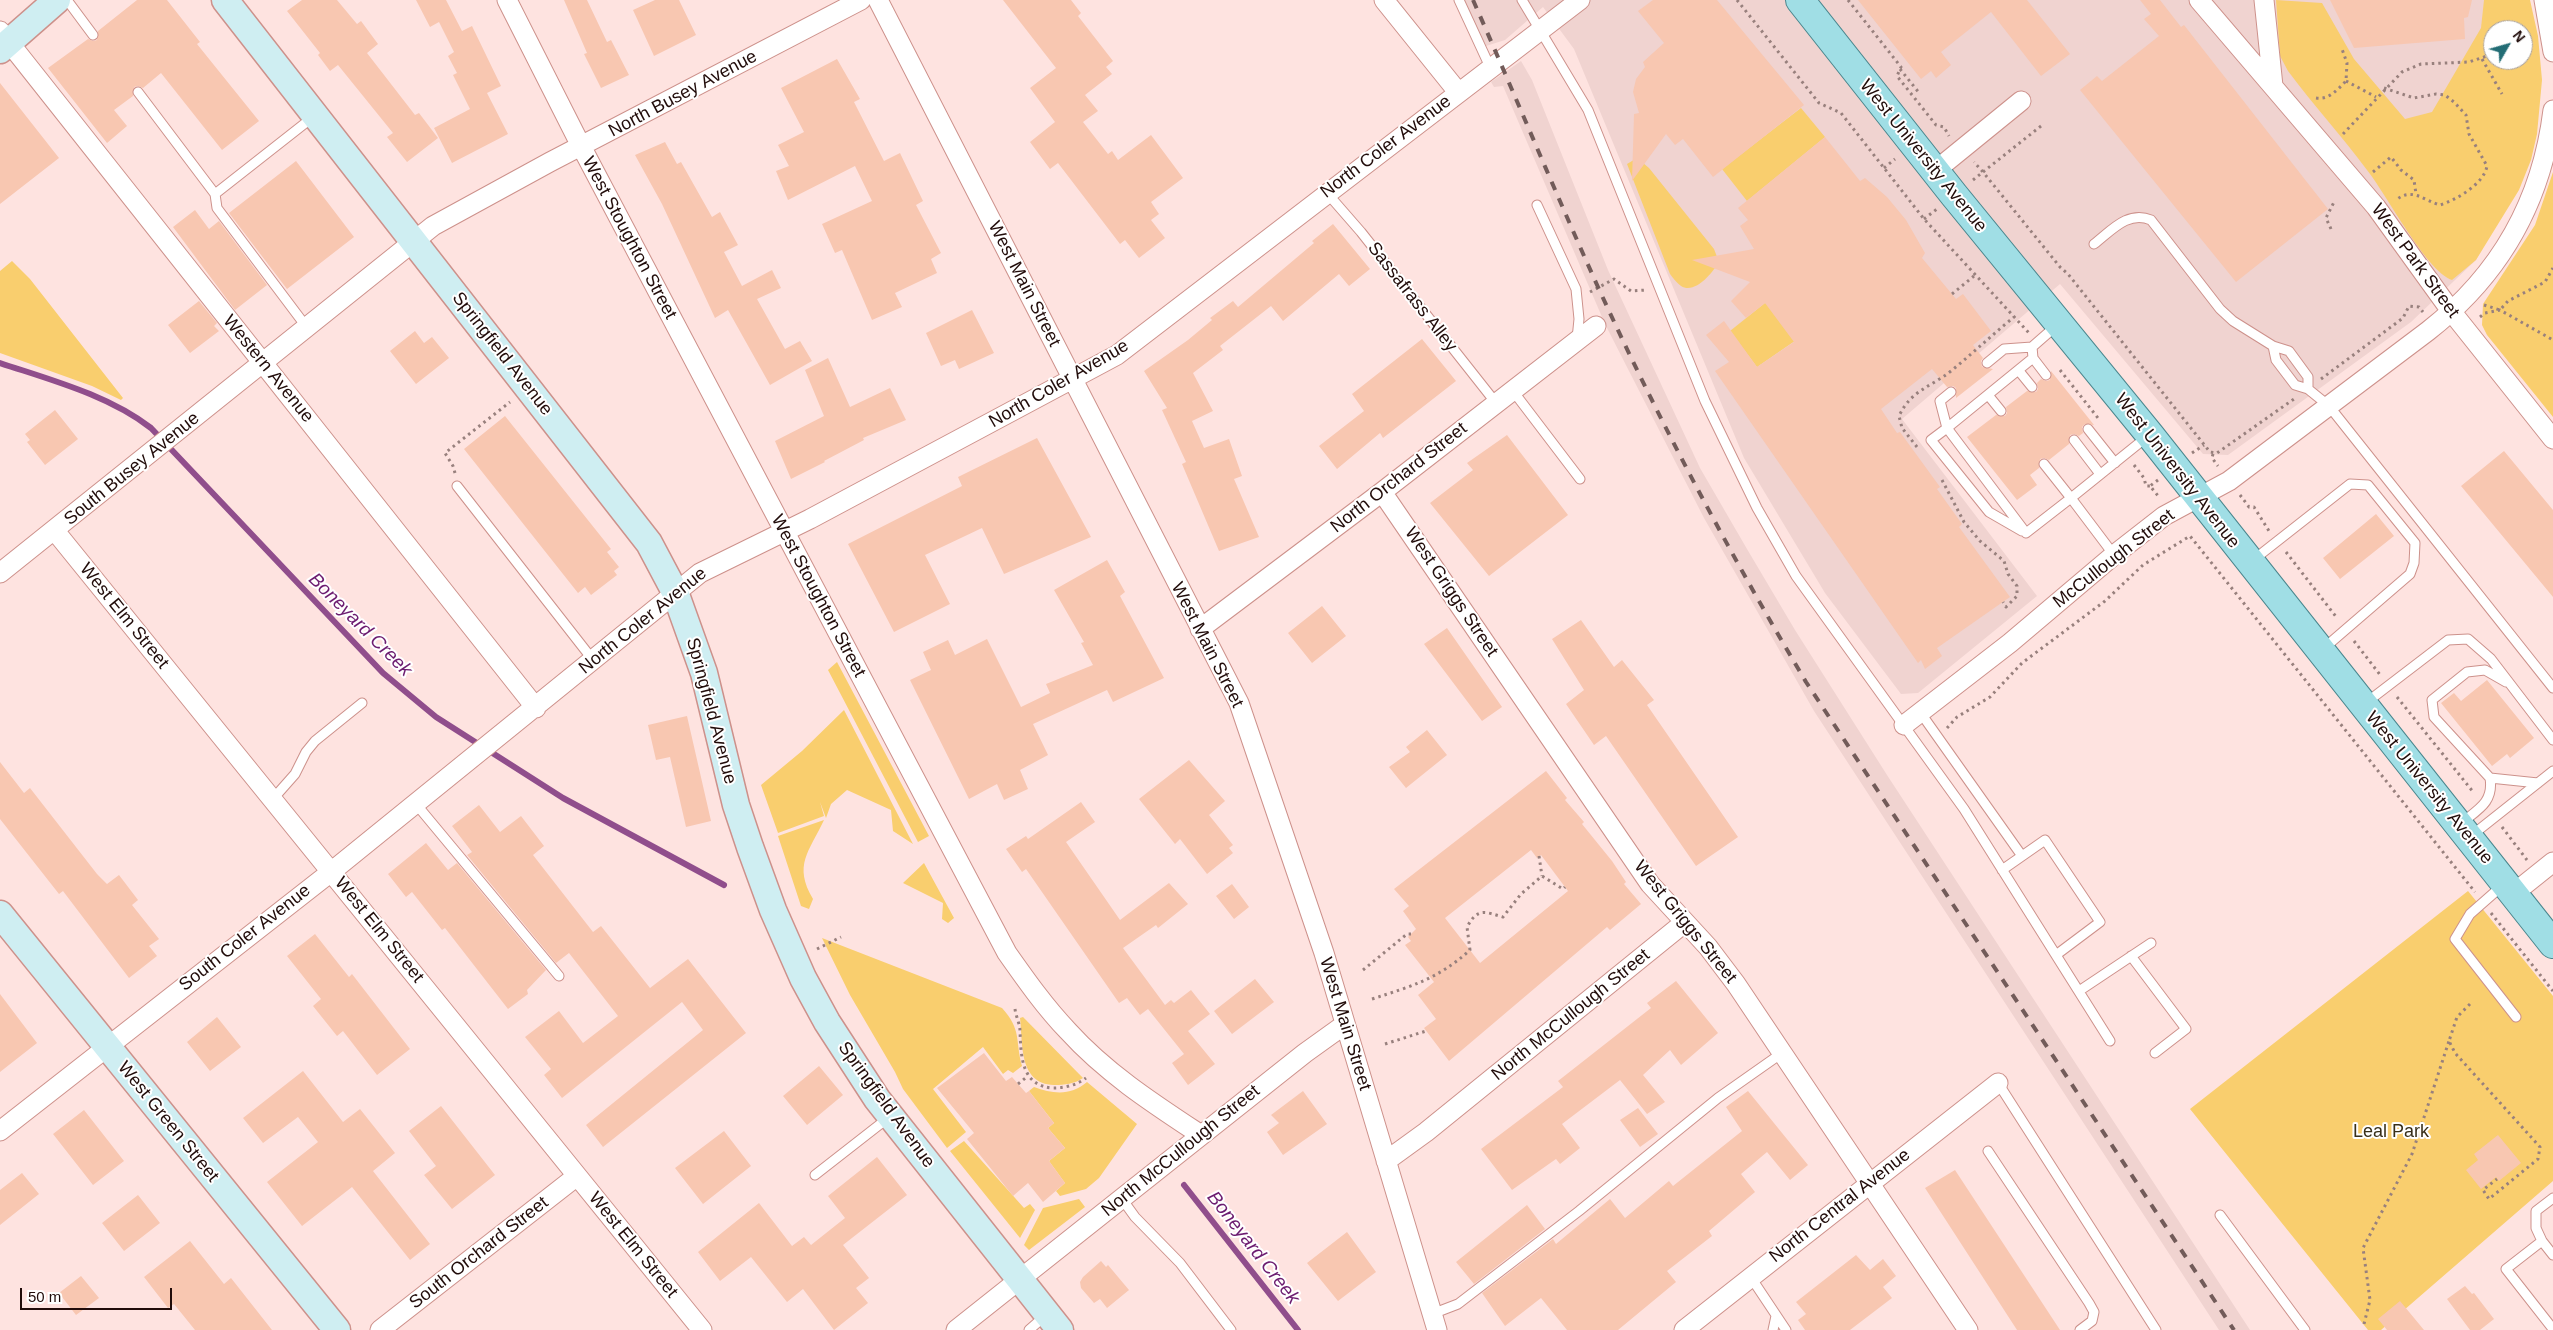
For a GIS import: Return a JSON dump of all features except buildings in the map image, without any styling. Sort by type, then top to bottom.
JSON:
[{"type":"main road","name":"West University Avenue","points":[[1800,0],[1935,170],[2150,434],[2250,563],[2553,944]]},
{"type":"street","points":[[3,41],[57,0]]},
{"type":"street","name":"Springfield Avenue","points":[[225,0],[649,543],[675,592],[704,673],[736,805],[784,936],[827,1022],[890,1116],[1020,1279],[1045,1325]]},
{"type":"street","name":"West Stoughton Street","points":[[507,0],[581,146],[1006,953],[1058,1020],[1104,1065],[1150,1101],[1201,1135]]},
{"type":"street","name":"North Busey Avenue","points":[[263,364],[414,241],[448,217],[862,0]]},
{"type":"street","name":"West Main Street","points":[[878,0],[1239,703],[1324,953],[1344,1025],[1435,1322]]},
{"type":"street","points":[[1384,0],[1458,92]]},
{"type":"street","name":"North Coler Avenue","points":[[536,708],[700,573],[784,532],[1117,355],[1490,67],[1580,0]]},
{"type":"street","name":"West Park Street","points":[[2199,0],[2376,207],[2451,311],[2553,439]]},
{"type":"street","points":[[2264,0],[2273,86]]},
{"type":"street","points":[[2544,0],[2553,52]]},
{"type":"street","name":"Western Avenue","points":[[3,41],[263,364],[280,382],[536,708]]},
{"type":"street","points":[[1935,170],[2021,101]]},
{"type":"street","name":"McCullough Street","points":[[1904,725],[2010,643],[2114,554],[2164,516],[2200,499],[2233,478],[2428,331],[2451,311],[2493,266],[2528,208],[2541,173],[2553,110]]},
{"type":"street","name":"North Orchard Street","points":[[1200,629],[1382,492],[1596,326]]},
{"type":"street","name":"South Busey Avenue","points":[[0,573],[263,364]]},
{"type":"street","name":"West Griggs Street","points":[[1382,492],[1650,884],[1684,924],[1708,947],[1736,984],[1868,1184],[1968,1330]]},
{"type":"street","name":"West Elm Street","points":[[55,531],[702,1330]]},
{"type":"street","name":"South Coler Avenue","points":[[0,1131],[106,1046],[331,872],[536,708]]},
{"type":"street","points":[[2509,889],[2553,862]]},
{"type":"street","name":"West Green Street","points":[[0,914],[337,1330]]},
{"type":"street","name":"North McCullough Street","points":[[1386,1161],[1434,1126],[1684,924]]},
{"type":"street","name":"North McCullough Street","points":[[956,1330],[1305,1052],[1344,1025]]},
{"type":"street","name":"North Central Avenue","points":[[1684,1330],[1750,1276],[1998,1083]]},
{"type":"street","name":"South Orchard Street","points":[[380,1330],[577,1176]]},
{"type":"lane","points":[[67,0],[93,35]]},
{"type":"lane","points":[[1458,0],[1490,67]]},
{"type":"lane","points":[[1522,0],[1588,110],[1704,401],[1757,508],[1796,576],[1964,809],[2110,1041]]},
{"type":"lane","points":[[138,92],[215,194],[217,208],[308,329]]},
{"type":"lane","points":[[215,194],[315,116]]},
{"type":"lane","name":"Sassafrass Alley","points":[[1326,193],[1361,232],[1496,403]]},
{"type":"lane","points":[[1537,205],[1576,289],[1579,319],[1577,341]]},
{"type":"lane","points":[[2094,244],[2129,217],[2141,216],[2151,220],[2220,309],[2233,321],[2273,346],[2289,351],[2308,377],[2308,389]]},
{"type":"lane","points":[[1987,362],[2004,349],[2034,345],[2060,323]]},
{"type":"lane","points":[[2034,345],[2033,358],[2046,375]]},
{"type":"lane","points":[[2273,346],[2276,360],[2295,385],[2308,389],[2329,406],[2553,688]]},
{"type":"lane","points":[[2026,533],[1989,512],[1931,440],[2033,358]]},
{"type":"lane","points":[[2019,370],[2032,387]]},
{"type":"lane","points":[[1513,390],[1580,479]]},
{"type":"lane","points":[[1951,392],[1940,401],[1947,428],[2026,533]]},
{"type":"lane","points":[[1988,395],[2001,411]]},
{"type":"lane","points":[[2088,429],[2116,462]]},
{"type":"lane","points":[[2026,533],[2150,434]]},
{"type":"lane","points":[[2074,440],[2100,474]]},
{"type":"lane","points":[[2044,464],[2114,554]]},
{"type":"lane","points":[[2250,563],[2343,488],[2355,482],[2368,485],[2415,543],[2414,563],[2410,574],[2320,651]]},
{"type":"lane","points":[[457,486],[593,661]]},
{"type":"lane","points":[[2363,705],[2448,640],[2468,639],[2490,659],[2553,740]]},
{"type":"lane","points":[[2464,831],[2488,801],[2492,790],[2490,778],[2434,717],[2432,700],[2466,672],[2485,670],[2510,684]]},
{"type":"lane","points":[[272,800],[285,787],[315,741],[362,703]]},
{"type":"lane","points":[[1920,712],[2022,856]]},
{"type":"lane","points":[[2464,831],[2538,783],[2553,771]]},
{"type":"lane","points":[[2490,778],[2538,783]]},
{"type":"lane","points":[[416,804],[559,976]]},
{"type":"lane","points":[[2002,870],[2045,840],[2100,922],[2056,955]]},
{"type":"lane","points":[[2509,889],[2483,903],[2470,914],[2455,939],[2516,1017]]},
{"type":"lane","points":[[2079,991],[2151,944]]},
{"type":"lane","points":[[2131,956],[2186,1029],[2155,1053]]},
{"type":"lane","points":[[1435,1322],[1580,1211],[1718,1098],[1782,1053]]},
{"type":"lane","points":[[1998,1083],[2156,1330]]},
{"type":"lane","points":[[815,1175],[890,1116]]},
{"type":"lane","points":[[1988,1151],[2094,1312],[2092,1321],[2080,1330]]},
{"type":"lane","points":[[2553,1198],[2536,1211],[2536,1228],[2542,1241],[2553,1255]]},
{"type":"lane","points":[[1122,1199],[1135,1218],[1180,1263],[1231,1330]]},
{"type":"lane","points":[[2220,1215],[2305,1330]]},
{"type":"lane","points":[[2542,1241],[2506,1269],[2553,1329]]},
{"type":"lane","points":[[1750,1276],[1786,1330]]},
{"type":"lane","points":[[1773,1330],[1776,1316]]},
{"type":"path","points":[[1737,0],[1819,103],[1841,113],[1924,219],[1937,230],[2034,345],[2070,381],[2104,425]]},
{"type":"path","points":[[1848,0],[1920,94]]},
{"type":"path","points":[[2316,98],[2323,99],[2346,81],[2347,63],[2342,49]]},
{"type":"path","points":[[2343,134],[2384,88],[2402,72],[2421,64],[2454,64],[2482,60],[2502,94]]},
{"type":"path","points":[[1900,69],[1897,76],[1935,126],[1944,127],[1944,132]]},
{"type":"path","points":[[2346,81],[2376,97]]},
{"type":"path","points":[[2384,88],[2414,98],[2436,94],[2445,95],[2466,115],[2469,134],[2487,166],[2484,177],[2448,202],[2440,205],[2416,194],[2407,193],[2396,200]]},
{"type":"path","points":[[1977,177],[2041,126]]},
{"type":"path","points":[[2373,172],[2392,157],[2401,170],[2414,180],[2416,194]]},
{"type":"path","points":[[1884,168],[1890,163]]},
{"type":"path","points":[[1978,166],[2060,268],[2068,274],[2213,456],[2289,402]]},
{"type":"path","points":[[2331,229],[2326,218],[2335,200]]},
{"type":"path","points":[[1924,219],[1932,214]]},
{"type":"path","points":[[2485,313],[2500,310],[2508,301],[2545,282],[2553,268]]},
{"type":"path","points":[[1952,294],[1974,276]]},
{"type":"path","points":[[1577,303],[1598,287],[1614,279],[1632,291],[1660,289]]},
{"type":"path","points":[[2484,305],[2500,310],[2553,340]]},
{"type":"path","points":[[2326,375],[2403,318],[2409,306],[2419,307]]},
{"type":"path","points":[[457,486],[453,466],[445,453],[511,402]]},
{"type":"path","points":[[2196,450],[2204,445]]},
{"type":"path","points":[[2126,454],[2144,478],[2146,486],[2150,486]]},
{"type":"path","points":[[2186,530],[2553,991]]},
{"type":"path","points":[[1944,734],[1957,717],[1990,697],[2022,663],[2105,601],[2143,565],[2190,536]]},
{"type":"path","points":[[2199,547],[2205,542]]},
{"type":"path","points":[[1539,856],[1542,876],[1563,889],[1565,888]]},
{"type":"path","points":[[1372,1000],[1427,981],[1455,964],[1470,950],[1467,927],[1472,918],[1488,911],[1503,917],[1521,894],[1542,876]]},
{"type":"path","points":[[1362,970],[1407,934],[1411,934]]},
{"type":"path","points":[[817,949],[841,937]]},
{"type":"path","points":[[2364,1324],[2370,1300],[2363,1248],[2412,1154],[2457,1017],[2470,1004]]},
{"type":"path","points":[[1015,1009],[1020,1029],[1021,1060],[1028,1076],[1041,1085],[1056,1088],[1074,1086],[1086,1078]]},
{"type":"path","points":[[1385,1044],[1426,1031]]},
{"type":"path","points":[[2449,1041],[2455,1053],[2540,1147],[2538,1159],[2489,1199],[2483,1190],[2497,1179]]},
{"type":"path","points":[[1018,1084],[1028,1076]]},
{"type":"shaded area","points":[[1462,0],[2527,0],[2531,20],[2483,20],[2483,70],[2533,70],[2533,33],[2540,72],[2483,248],[2476,260],[2411,322],[2228,455],[2203,454],[2060,284],[1902,419],[2037,596],[1918,693],[1901,694],[1825,593],[1744,458],[1574,49],[1543,7],[1505,40],[1486,46]]},
{"type":"shaded area","points":[[1521,61],[1532,80],[1608,270],[1700,468],[1795,630],[1887,775],[2250,1330],[2219,1330],[1814,711],[1704,518],[1605,324],[1503,86],[1494,87],[1491,82]]},
{"type":"green space","points":[[2276,0],[2322,3],[2354,59],[2405,119],[2432,112],[2481,28],[2484,0],[2530,0],[2538,36],[2542,80],[2537,134],[2531,160],[2519,190],[2476,260],[2452,280],[2442,274],[2431,263],[2407,231],[2367,170],[2288,71],[2280,56]]},
{"type":"green space","points":[[1801,108],[1825,137],[1747,201],[1722,169]]},
{"type":"green space","points":[[1637,158],[1649,168],[1714,249],[1719,262],[1713,271],[1698,285],[1686,288],[1681,286],[1670,274],[1627,164]]},
{"type":"green space","points":[[2553,172],[2553,417],[2487,335],[2482,325],[2483,304],[2535,225]]},
{"type":"green space","points":[[12,261],[30,279],[123,398],[121,400],[92,386],[0,353],[0,271]]},
{"type":"green space","points":[[1765,303],[1818,325],[1757,367],[1745,351],[1738,356],[1730,331]]},
{"type":"green space","points":[[837,662],[929,836],[918,842],[828,670]]},
{"type":"green space","points":[[844,710],[913,844],[893,831],[891,810],[847,790],[831,804],[826,818],[820,802],[824,816],[778,833],[761,785],[802,751]]},
{"type":"green space","points":[[824,820],[805,859],[804,877],[813,899],[809,909],[801,906],[778,836]]},
{"type":"green space","points":[[924,863],[954,918],[948,923],[942,919],[943,903],[903,883]]},
{"type":"green space","name":"Leal Park","points":[[2468,891],[2553,996],[2553,1181],[2381,1330],[2368,1330],[2190,1109]]},
{"type":"green space","points":[[822,938],[1002,1008],[1013,1023],[1022,1066],[1013,1073],[1008,1070],[1003,1074],[983,1047],[933,1089],[966,1132],[947,1148],[903,1089],[850,995]]},
{"type":"green space","points":[[1023,1017],[1083,1078],[1069,1084],[1054,1085],[1042,1083],[1034,1077],[1028,1070],[1025,1060],[1020,1018]]},
{"type":"green space","points":[[1087,1082],[1137,1124],[1099,1178],[1086,1189],[1060,1196],[1056,1191],[1065,1183],[1049,1161],[1065,1148],[1048,1128],[1054,1123],[1029,1091],[1034,1087],[1048,1091],[1068,1092],[1081,1087]]},
{"type":"green space","points":[[964,1141],[1024,1208],[1030,1204],[1035,1210],[1020,1238],[950,1151]]},
{"type":"green space","points":[[1079,1199],[1085,1207],[1029,1250],[1024,1245],[1043,1208]]},
{"type":"waterway","name":"Boneyard Creek","points":[[0,363],[98,397],[134,416],[151,428],[383,673],[436,717],[563,798],[724,885]]},
{"type":"waterway","name":"Boneyard Creek","points":[[1184,1185],[1298,1330]]},
{"type":"railway","points":[[1473,0],[1582,251],[1646,388],[1723,537],[1778,634],[1806,682],[2234,1330]]}]
